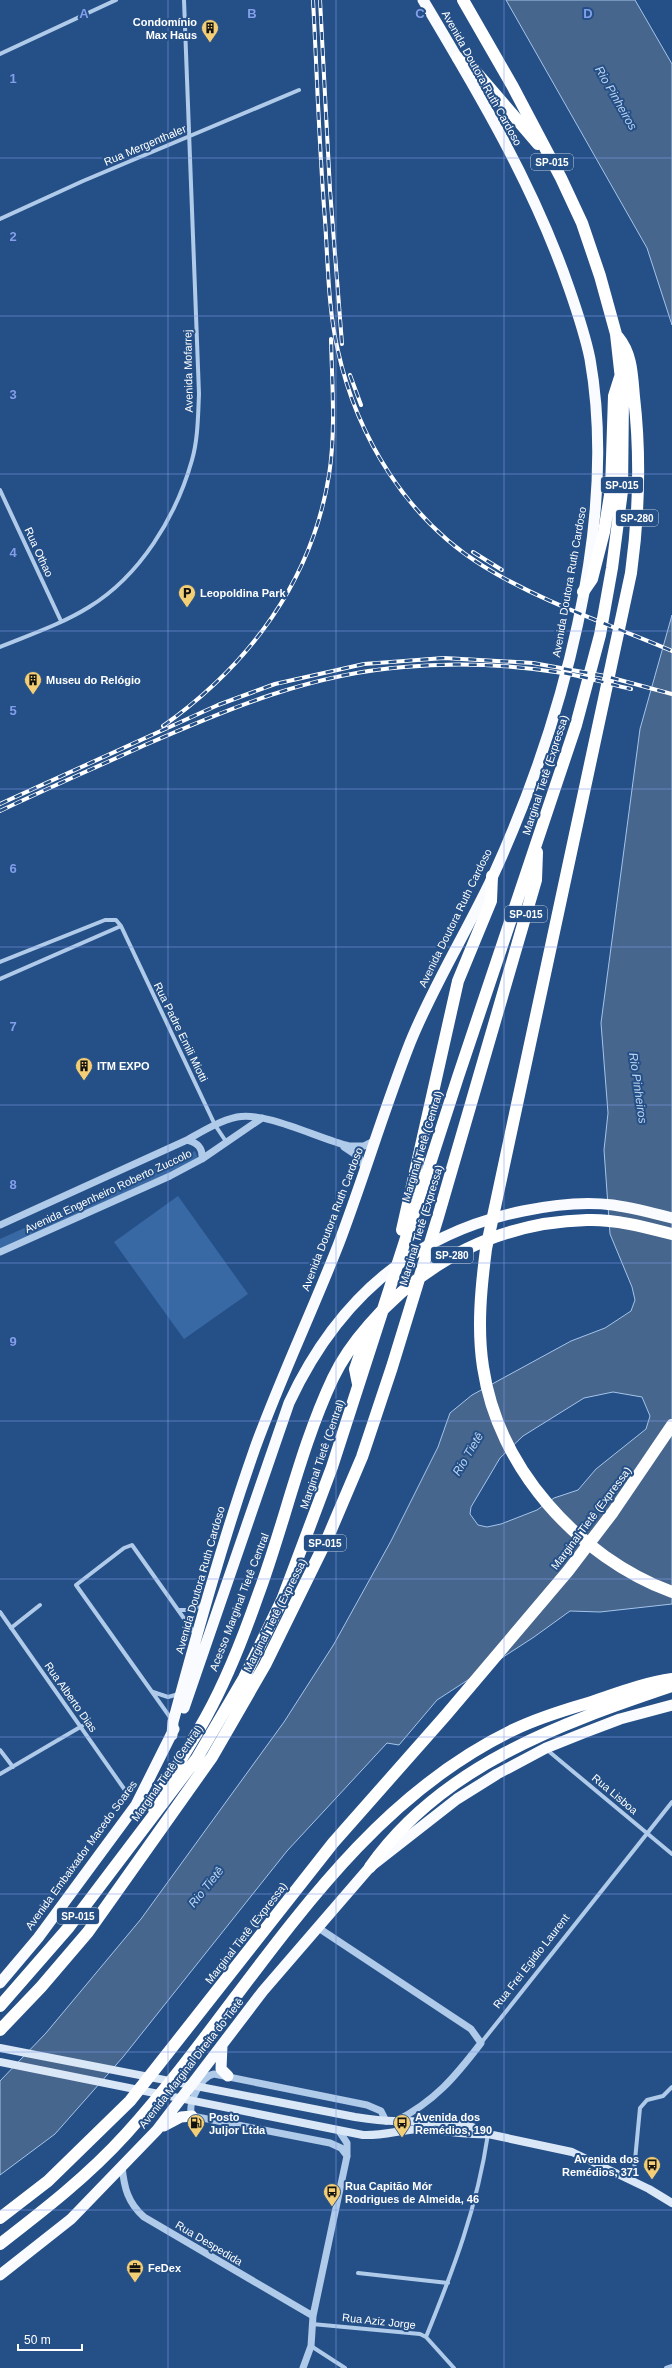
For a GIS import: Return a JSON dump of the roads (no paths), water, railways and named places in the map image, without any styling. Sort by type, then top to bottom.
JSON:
[{"type":"highway","name":"Avenida Doutora Ruth Cardoso","points":[[172,1735],[173,1722],[223,1542],[256,1447],[328,1271],[414,1034],[492,876],[530,785],[570,654],[583,592],[592,536],[597,482],[596,402],[589,356],[579,316],[548,231],[507,149],[457,57],[423,0]]},
{"type":"highway","name":"SP-015","points":[[463,0],[546,151],[582,223],[616,334]]},
{"type":"highway","points":[[457,57],[476,72],[532,138],[546,151]]},
{"type":"highway","name":"Marginal Tietê (Expressa)","points":[[0,2030],[42,1987],[88,1932],[212,1757],[265,1665],[328,1537],[374,1422],[438,1217],[536,880],[536,843],[576,725],[600,635],[612,568],[622,491],[624,434],[621,374],[616,334]]},
{"type":"highway","name":"SP-280","points":[[616,334],[624,345],[630,362],[639,438],[639,475],[631,573],[486,1249],[480,1310],[483,1367],[490,1399],[511,1450],[536,1488],[569,1528],[628,1572],[672,1592]]},
{"type":"highway","points":[[583,592],[592,580],[604,532],[611,489],[614,396],[621,374]]},
{"type":"highway","name":"Marginal Tietê (Central)","points":[[0,2006],[69,1927],[197,1758],[263,1641],[304,1543],[332,1468],[458,1076],[536,843]]},
{"type":"highway","points":[[358,1386],[355,1369],[397,1249],[424,1140],[458,982],[491,901],[492,876]]},
{"type":"highway","name":"Avenida Embaixador Macedo Soares","points":[[0,1983],[38,1938],[136,1805],[172,1735],[181,1716],[227,1585],[278,1432],[304,1372],[324,1339],[343,1316],[392,1269],[441,1238],[470,1224],[502,1215],[551,1205],[612,1205],[672,1218]]},
{"type":"highway","name":"SP-280","points":[[313,1428],[334,1377],[362,1334],[406,1287],[446,1258],[480,1241],[551,1223],[588,1220],[640,1226],[672,1234]]},
{"type":"highway","name":"Marginal Tietê (Expressa)","points":[[0,2218],[48,2181],[115,2117],[158,2066],[333,1843],[446,1715],[568,1571],[613,1512],[672,1425]]},
{"type":"highway","name":"Acesso Marginal Tietê Central","points":[[150,1821],[158,1798],[207,1716],[236,1654],[273,1555],[313,1428]]},
{"type":"highway","points":[[0,2244],[50,2206],[125,2136],[332,1873],[398,1808],[459,1762],[513,1730],[591,1702],[672,1679]]},
{"type":"highway","points":[[370,1867],[388,1842],[420,1809],[443,1791],[481,1767],[555,1728],[672,1686]]},
{"type":"highway","name":"Avenida Marginal Direita do Tietê","points":[[0,2275],[71,2219],[157,2130],[263,1991],[370,1867],[458,1798],[497,1774],[546,1748],[620,1719],[672,1705]]},
{"type":"highway","points":[[222,2045],[221,2069],[228,2076]]},
{"type":"highway","points":[[157,2130],[181,2116],[192,2116]]},
{"type":"main road","points":[[0,2048],[324,2111],[396,2122],[429,2121],[478,2128],[488,2134]]},
{"type":"main road","points":[[0,2062],[298,2121],[339,2131],[375,2136],[420,2129],[477,2135],[488,2134],[572,2152],[632,2181],[672,2204]]},
{"type":"street","points":[[0,54],[116,0]]},
{"type":"street","name":"Avenida Mofarrej","points":[[0,647],[62,621],[89,607],[134,569],[168,518],[192,461],[195,444],[199,394],[184,0]]},
{"type":"street","name":"Rua Mergenthaler","points":[[0,219],[189,136],[299,90]]},
{"type":"street","name":"Rua Othao","points":[[0,490],[62,621]]},
{"type":"street","points":[[0,962],[105,920],[116,920],[121,926],[0,979]]},
{"type":"street","name":"Rua Padre Emili Miotti","points":[[121,926],[215,1125],[227,1144]]},
{"type":"street","name":"Avenida Engenheiro Roberto Zuccolo","points":[[0,1225],[187,1140],[215,1125],[238,1117],[262,1118],[337,1143],[358,1147],[376,1140]]},
{"type":"street","name":"Avenida Engenheiro Roberto Zuccolo","points":[[0,1252],[157,1183],[227,1144],[262,1118]]},
{"type":"street","points":[[187,1140],[198,1145],[201,1149],[202,1159]]},
{"type":"street","name":"Avenida Engenheiro Roberto Zuccolo","points":[[337,1143],[359,1157],[365,1170]]},
{"type":"street","points":[[173,1722],[153,1691],[76,1586],[79,1582],[130,1544],[134,1546],[180,1610],[196,1636]]},
{"type":"street","points":[[180,1610],[196,1609],[206,1602]]},
{"type":"street","points":[[11,1628],[40,1605]]},
{"type":"street","name":"Rua Alberto Dias","points":[[0,1612],[82,1726],[127,1793]]},
{"type":"street","points":[[153,1691],[168,1697],[181,1692]]},
{"type":"street","points":[[0,1774],[82,1726]]},
{"type":"street","name":"Rua Lisboa","points":[[546,1748],[672,1854]]},
{"type":"street","points":[[0,1750],[13,1767]]},
{"type":"street","name":"Rua Frei Egidio Laurent","points":[[396,2122],[420,2109],[442,2090],[672,1802]]},
{"type":"street","points":[[317,1927],[471,2030],[480,2042]]},
{"type":"street","points":[[347,2156],[341,2148],[330,2143],[192,2116],[190,2111],[191,2103],[205,2079],[214,2074],[367,2105],[382,2111],[386,2121]]},
{"type":"street","points":[[632,2181],[640,2108],[647,2100],[663,2096],[672,2087]]},
{"type":"street","points":[[303,2368],[311,2346],[312,2320],[347,2156],[346,2143],[339,2131]]},
{"type":"street","points":[[426,2336],[448,2283],[471,2218],[482,2175],[488,2134]]},
{"type":"street","name":"Rua Despedida","points":[[122,2166],[124,2184],[130,2203],[144,2217],[312,2320]]},
{"type":"street","points":[[358,2274],[448,2283]]},
{"type":"street","name":"Rua Aziz Jorge","points":[[312,2320],[412,2332],[426,2336],[454,2368]]},
{"type":"street","points":[[311,2346],[344,2368]]},
{"type":"street","points":[[666,2368],[672,2366]]},
{"type":"water","name":"Rio Pinheiros","points":[[506,0],[635,0],[672,64],[672,325],[647,248]]},
{"type":"water","points":[[672,615],[672,1604],[600,1612],[570,1611],[534,1637],[437,1700],[399,1745],[387,1743],[287,1851],[123,2057],[55,2134],[0,2175],[0,2081],[46,2033],[141,1919],[284,1722],[334,1644],[391,1541],[438,1447],[450,1413],[472,1395],[571,1341],[605,1328],[631,1311],[635,1300],[632,1287],[610,1234],[604,1150],[608,1113],[601,1023],[640,729]],"holes":[[[613,1392],[642,1397],[650,1416],[646,1429],[596,1469],[578,1490],[554,1498],[537,1510],[501,1524],[487,1527],[478,1525],[470,1514],[471,1507],[500,1458],[523,1436],[584,1398]]]},
{"type":"railway","points":[[313,0],[321,165],[332,319],[338,351],[347,383],[358,414],[372,444],[389,473],[409,500],[431,525],[456,547],[483,566],[505,579],[552,602],[672,651]]},
{"type":"railway","points":[[320,0],[330,190],[342,344]]},
{"type":"railway","points":[[163,726],[194,702],[223,676],[249,648],[272,617],[292,585],[308,550],[321,514],[331,458],[333,407],[331,339]]},
{"type":"railway","points":[[350,375],[361,405]]},
{"type":"railway","points":[[473,552],[502,570]]},
{"type":"railway","points":[[0,804],[218,705],[275,684],[364,664],[444,658],[533,663],[605,676],[672,694]]},
{"type":"railway","points":[[0,811],[208,718],[272,695],[336,677],[370,671],[424,665],[484,665],[563,673],[631,689]]},
{"type":"place","name":"Condomínio Max Haus","points":[[210,43]]},
{"type":"place","name":"Leopoldina Park","points":[[187,608]]},
{"type":"place","name":"Museu do Relógio","points":[[33,695]]},
{"type":"place","name":"ITM EXPO","points":[[84,1081]]},
{"type":"place","name":"Posto Juljor Ltda","points":[[196,2138]]},
{"type":"place","name":"Avenida dos Remédios, 190","points":[[402,2138]]},
{"type":"place","name":"Avenida dos Remédios, 371","points":[[652,2180]]},
{"type":"place","name":"Rua Capitão Mór Rodrigues de Almeida, 46","points":[[332,2207]]},
{"type":"place","name":"FeDex","points":[[135,2283]]},
{"type":"water label","name":"Rio Tietê","points":[[468,1454]]},
{"type":"water label","name":"Rio Tietê","points":[[206,1887]]}]
